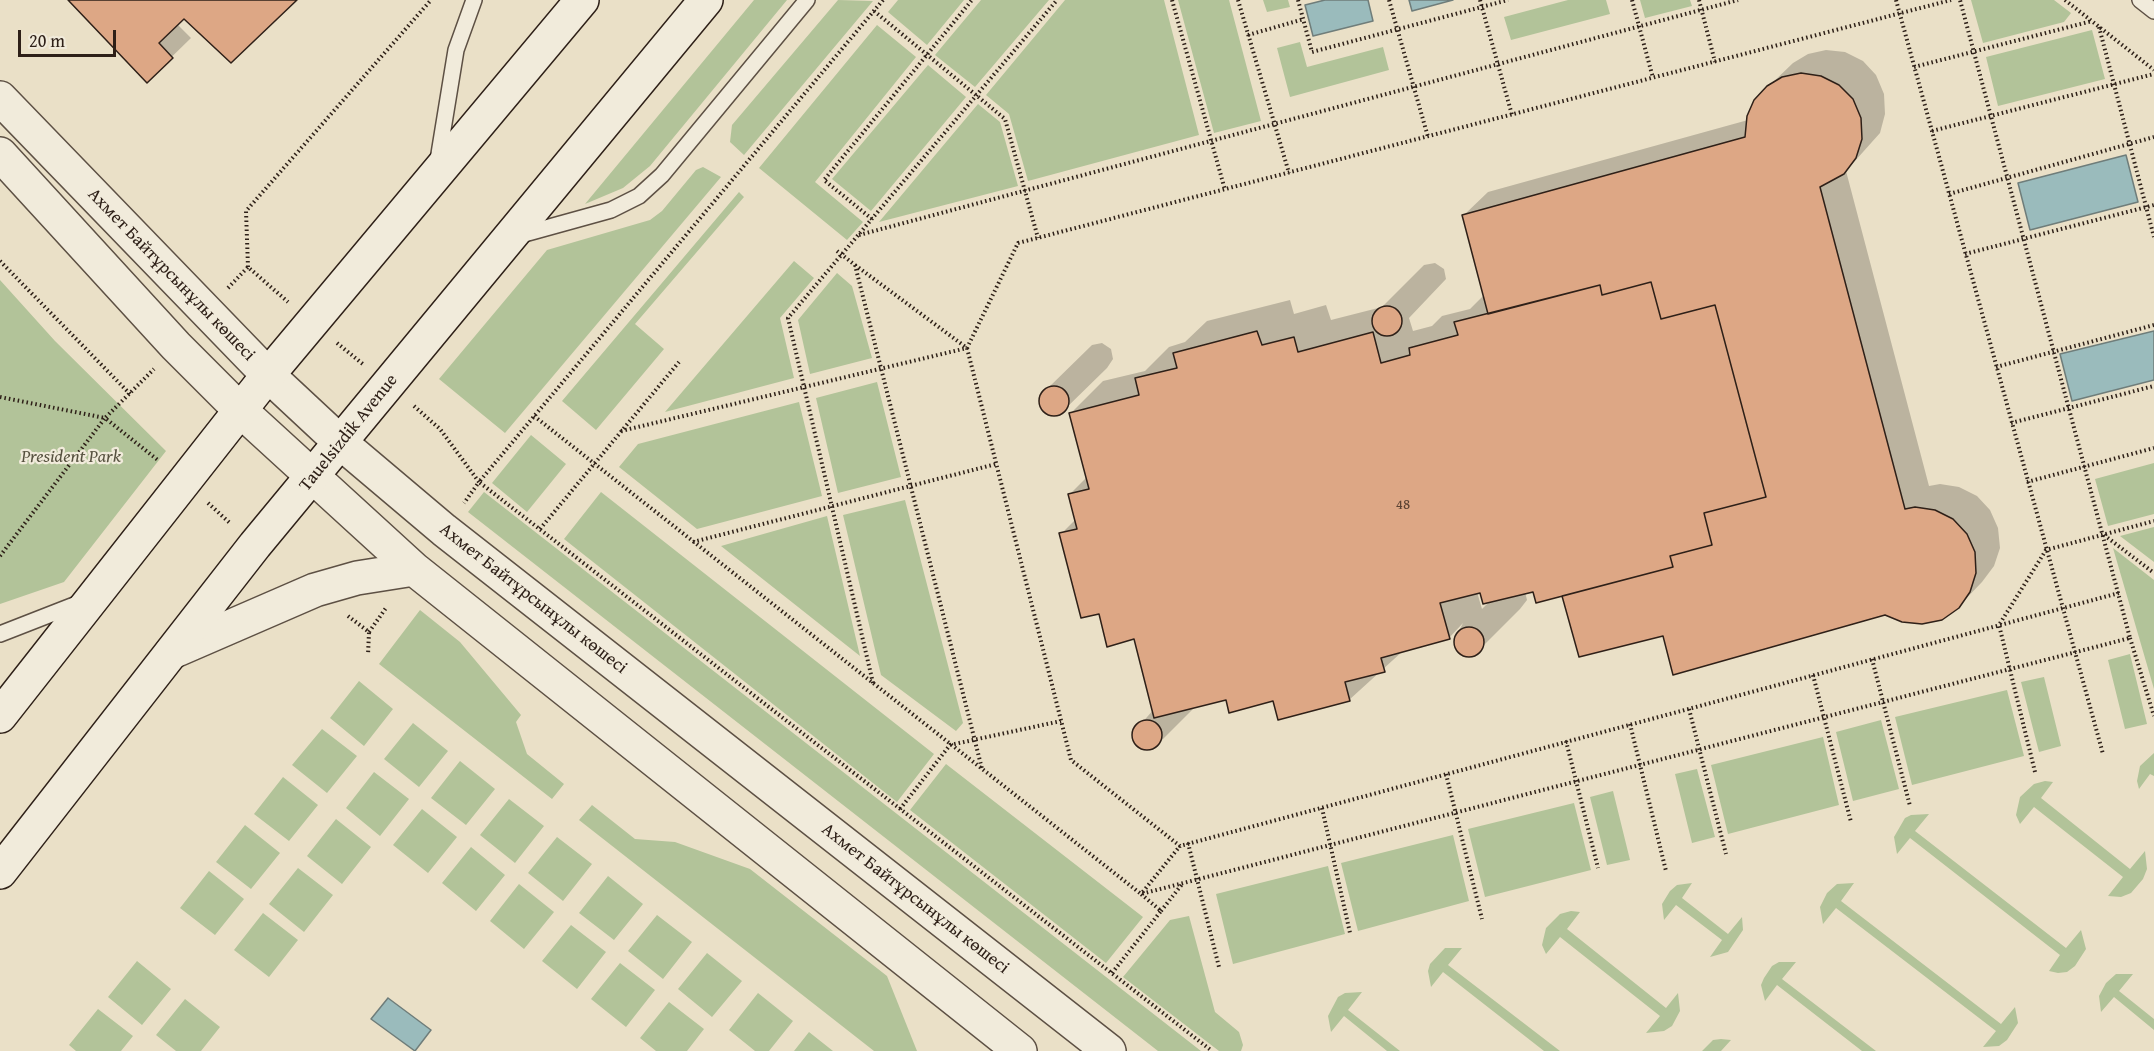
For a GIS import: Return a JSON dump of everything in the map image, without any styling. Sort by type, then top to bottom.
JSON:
[{"type":"street","points":[[0,716],[268,375],[582,0]]},
{"type":"street","name":"Tauelsizdik Avenue","points":[[0,872],[255,545],[314,477],[706,0]]},
{"type":"street","name":"Ахмет Байтұрсынұлы көшесі","points":[[0,98],[268,375],[341,443],[444,530],[1109,1051]]},
{"type":"street","points":[[0,154],[176,346],[240,410],[414,569],[1020,1051]]},
{"type":"street","points":[[172,652],[315,590],[357,578],[414,569]]},
{"type":"lane","points":[[435,175],[456,50],[474,0]]},
{"type":"lane","points":[[512,237],[611,210],[639,196],[662,176],[807,0]]},
{"type":"lane","points":[[2140,0],[2154,11]]},
{"type":"lane","points":[[0,634],[90,599]]},
{"type":"path","points":[[248,267],[246,211],[431,0]]},
{"type":"path","points":[[883,0],[479,482],[1212,1051]]},
{"type":"path","points":[[872,219],[824,180],[972,0]]},
{"type":"path","points":[[873,684],[788,318],[1057,0]]},
{"type":"path","points":[[1172,0],[1225,190]]},
{"type":"path","points":[[1238,0],[1288,173]]},
{"type":"path","points":[[1298,0],[1312,52],[1508,0]]},
{"type":"path","points":[[1389,0],[1428,137]]},
{"type":"path","points":[[1480,0],[1512,115]]},
{"type":"path","points":[[1632,0],[1653,78]]},
{"type":"path","points":[[1699,0],[1715,62]]},
{"type":"path","points":[[859,235],[1738,0]]},
{"type":"path","points":[[1896,0],[2103,754]]},
{"type":"path","points":[[967,348],[1018,243],[1951,0]]},
{"type":"path","points":[[1960,0],[2130,638],[2154,716]]},
{"type":"path","points":[[2065,0],[2154,72]]},
{"type":"path","points":[[874,11],[1005,119],[1038,238]]},
{"type":"path","points":[[1248,35],[1304,19]]},
{"type":"path","points":[[1914,67],[2092,21]]},
{"type":"path","points":[[2099,27],[2154,237]]},
{"type":"path","points":[[1932,131],[2154,72]]},
{"type":"path","points":[[1949,194],[2154,137]]},
{"type":"path","points":[[1965,254],[2154,205]]},
{"type":"path","points":[[837,251],[967,348],[1071,760],[1180,846]]},
{"type":"path","points":[[0,261],[130,395]]},
{"type":"path","points":[[855,265],[982,770]]},
{"type":"path","points":[[1996,367],[2154,325]]},
{"type":"path","points":[[621,431],[967,348]]},
{"type":"path","points":[[540,529],[679,362]]},
{"type":"path","points":[[2011,423],[2154,386]]},
{"type":"path","points":[[534,417],[1161,911]]},
{"type":"path","points":[[2027,482],[2154,448]]},
{"type":"path","points":[[692,542],[996,464]]},
{"type":"path","points":[[2035,772],[1999,625],[2046,550],[2154,521]]},
{"type":"path","points":[[2103,535],[2154,573]]},
{"type":"path","points":[[1141,894],[1180,846],[1188,843],[2119,593]]},
{"type":"path","points":[[1141,894],[2130,638]]},
{"type":"path","points":[[1872,659],[1910,806]]},
{"type":"path","points":[[1813,675],[1851,822]]},
{"type":"path","points":[[1689,709],[1726,854]]},
{"type":"path","points":[[900,809],[950,745],[1060,721]]},
{"type":"path","points":[[1630,724],[1666,871]]},
{"type":"path","points":[[1566,741],[1598,868]]},
{"type":"path","points":[[1446,774],[1482,920]]},
{"type":"path","points":[[1322,807],[1350,933]]},
{"type":"path","points":[[1188,843],[1219,967]]},
{"type":"path","points":[[1112,973],[1183,883]]},
{"type":"green space","points":[[754,0],[787,0],[650,166],[623,188],[585,204]]},
{"type":"green space","points":[[838,0],[873,1],[744,155],[730,142],[732,125]]},
{"type":"green space","points":[[898,0],[964,0],[927,45],[888,12]]},
{"type":"green space","points":[[981,0],[1049,0],[975,87],[935,55]]},
{"type":"green space","points":[[1065,0],[1164,0],[1199,135],[1028,181],[1009,114],[986,95]]},
{"type":"green space","points":[[1178,0],[1229,0],[1261,121],[1214,133]]},
{"type":"green space","points":[[1263,0],[1288,0],[1290,7],[1267,12]]},
{"type":"green space","points":[[1568,0],[1606,0],[1610,14],[1511,40],[1504,17]]},
{"type":"green space","points":[[1640,0],[1690,0],[1692,6],[1645,18]]},
{"type":"green space","points":[[1971,0],[2054,0],[2071,13],[2064,22],[1983,43]]},
{"type":"green space","points":[[877,25],[916,57],[815,182],[863,222],[847,240],[759,168]]},
{"type":"green space","points":[[2092,30],[2105,79],[1998,106],[1986,57]]},
{"type":"green space","points":[[1300,42],[1307,67],[1383,47],[1389,70],[1290,97],[1277,48]]},
{"type":"green space","points":[[928,65],[966,97],[871,211],[832,179]]},
{"type":"green space","points":[[978,104],[1000,122],[1018,186],[879,222]]},
{"type":"green space","points":[[703,167],[721,177],[505,433],[439,379],[547,250],[650,220],[662,211],[696,170]]},
{"type":"green space","points":[[739,192],[744,197],[635,324],[664,349],[596,430],[562,401]]},
{"type":"green space","points":[[794,261],[814,278],[780,318],[794,378],[665,412]]},
{"type":"green space","points":[[837,273],[852,286],[872,358],[810,374],[798,320]]},
{"type":"green space","name":"President Park","points":[[0,280],[55,341],[166,451],[64,582],[0,604]]},
{"type":"green space","points":[[877,382],[901,477],[838,493],[816,398]]},
{"type":"green space","points":[[799,402],[822,496],[697,529],[619,467],[638,444]]},
{"type":"green space","points":[[531,435],[566,464],[527,512],[492,483]]},
{"type":"green space","points":[[2154,463],[2154,514],[2108,526],[2095,479]]},
{"type":"green space","points":[[484,492],[1201,1051],[1158,1051],[468,512]]},
{"type":"green space","points":[[601,492],[934,754],[897,802],[564,539]]},
{"type":"green space","points":[[905,500],[963,723],[956,731],[881,675],[843,515]]},
{"type":"green space","points":[[827,516],[860,656],[721,546]]},
{"type":"green space","points":[[2154,527],[2154,562],[2120,536]]},
{"type":"green space","points":[[2113,548],[2154,580],[2154,689]]},
{"type":"green space","points":[[420,610],[460,642],[521,715],[516,722],[527,754],[564,784],[552,799],[379,664]]},
{"type":"green space","points":[[2130,654],[2147,724],[2125,729],[2108,660]]},
{"type":"green space","points":[[2044,677],[2061,746],[2039,752],[2021,682]]},
{"type":"green space","points":[[359,681],[393,709],[364,746],[330,718]]},
{"type":"green space","points":[[2007,690],[2024,756],[1912,785],[1895,717]]},
{"type":"green space","points":[[1881,720],[1899,789],[1853,801],[1836,732]]},
{"type":"green space","points":[[413,723],[448,751],[419,787],[384,759]]},
{"type":"green space","points":[[322,729],[357,756],[327,793],[292,765]]},
{"type":"green space","points":[[1823,737],[1839,805],[1728,834],[1711,765]]},
{"type":"green space","points":[[2154,753],[2154,776],[2150,774],[2139,789],[2137,781],[2140,766]]},
{"type":"green space","points":[[460,761],[495,789],[466,825],[431,798]]},
{"type":"green space","points":[[946,764],[1143,917],[1106,963],[910,810]]},
{"type":"green space","points":[[1697,769],[1715,837],[1692,843],[1675,774]]},
{"type":"green space","points":[[374,772],[409,799],[380,836],[346,808]]},
{"type":"green space","points":[[283,777],[318,805],[289,841],[254,814]]},
{"type":"green space","points":[[2045,781],[2053,782],[2041,798],[2130,869],[2145,851],[2147,869],[2143,879],[2131,893],[2121,897],[2108,896],[2123,877],[2034,807],[2020,824],[2016,815],[2020,797],[2034,784]]},
{"type":"green space","points":[[1613,791],[1630,860],[1607,865],[1590,797]]},
{"type":"green space","points":[[509,799],[544,826],[515,863],[480,835]]},
{"type":"green space","points":[[1574,803],[1591,870],[1485,897],[1468,829]]},
{"type":"green space","points":[[592,805],[635,839],[675,842],[750,869],[887,976],[917,1051],[874,1051],[579,820]]},
{"type":"green space","points":[[422,809],[457,837],[428,873],[393,845]]},
{"type":"green space","points":[[1929,814],[1915,831],[2066,948],[2081,930],[2086,949],[2075,966],[2067,972],[2049,971],[2060,955],[1910,838],[1897,854],[1894,837],[1905,818],[1911,815]]},
{"type":"green space","points":[[336,819],[371,847],[342,884],[307,856]]},
{"type":"green space","points":[[245,825],[280,853],[251,889],[216,862]]},
{"type":"green space","points":[[1453,835],[1469,901],[1358,931],[1341,863]]},
{"type":"green space","points":[[557,837],[592,864],[563,901],[528,873]]},
{"type":"green space","points":[[471,847],[505,875],[476,911],[442,883]]},
{"type":"green space","points":[[1328,866],[1345,934],[1233,964],[1216,894]]},
{"type":"green space","points":[[298,868],[333,895],[304,932],[269,904]]},
{"type":"green space","points":[[209,871],[244,899],[215,935],[180,908]]},
{"type":"green space","points":[[608,876],[643,904],[614,940],[579,913]]},
{"type":"green space","points":[[1692,883],[1682,898],[1728,934],[1742,917],[1743,930],[1728,952],[1710,957],[1722,940],[1676,905],[1664,920],[1662,904],[1670,891],[1677,885]]},
{"type":"green space","points":[[1854,883],[1841,901],[2001,1024],[2015,1007],[2018,1023],[2007,1040],[1999,1046],[1983,1047],[1996,1031],[1836,908],[1823,924],[1820,907],[1827,893],[1837,884]]},
{"type":"green space","points":[[519,884],[554,912],[524,949],[490,921]]},
{"type":"green space","points":[[1571,911],[1580,912],[1567,929],[1666,1008],[1678,993],[1680,1011],[1672,1026],[1664,1031],[1646,1033],[1660,1016],[1560,937],[1546,954],[1542,945],[1546,928],[1560,914]]},
{"type":"green space","points":[[263,913],[298,940],[269,977],[234,950]]},
{"type":"green space","points":[[657,915],[692,942],[663,979],[628,951]]},
{"type":"green space","points":[[1189,916],[1215,1012],[1239,1032],[1243,1045],[1241,1051],[1219,1051],[1123,977],[1170,920]]},
{"type":"green space","points":[[571,925],[606,952],[577,989],[542,961]]},
{"type":"green space","points":[[1445,948],[1462,948],[1448,965],[1560,1051],[1544,1051],[1443,972],[1431,987],[1428,971],[1430,964]]},
{"type":"green space","points":[[707,953],[742,981],[712,1017],[678,989]]},
{"type":"green space","points":[[137,961],[171,989],[142,1025],[108,997]]},
{"type":"green space","points":[[1779,962],[1796,962],[1782,979],[1876,1051],[1862,1051],[1777,985],[1765,1001],[1761,985],[1772,966]]},
{"type":"green space","points":[[620,963],[655,990],[626,1027],[591,999]]},
{"type":"green space","points":[[2116,974],[2133,974],[2119,991],[2154,1019],[2154,1030],[2114,997],[2101,1012],[2099,996],[2106,983]]},
{"type":"green space","points":[[1362,992],[1348,1010],[1400,1051],[1387,1051],[1344,1016],[1331,1032],[1328,1016],[1338,997],[1345,993]]},
{"type":"green space","points":[[758,993],[793,1021],[769,1051],[755,1051],[729,1030]]},
{"type":"green space","points":[[185,999],[220,1027],[201,1051],[176,1051],[156,1035]]},
{"type":"green space","points":[[669,1002],[704,1029],[687,1051],[656,1051],[640,1038]]},
{"type":"green space","points":[[98,1009],[133,1036],[121,1051],[76,1051],[69,1045]]},
{"type":"green space","points":[[809,1032],[833,1051],[794,1051]]},
{"type":"green space","points":[[1713,1040],[1731,1040],[1721,1051],[1702,1051]]},
{"type":"water","points":[[1325,0],[1368,0],[1373,21],[1313,36],[1305,5]]},
{"type":"water","points":[[1409,0],[1453,0],[1412,11]]},
{"type":"water","points":[[2126,155],[2138,202],[2030,230],[2018,183]]},
{"type":"water","points":[[2154,331],[2154,380],[2072,401],[2060,354]]},
{"type":"water","points":[[388,998],[431,1030],[415,1051],[371,1019]]},
{"type":"building","points":[[68,0],[297,0],[231,63],[184,19],[159,43],[173,58],[147,83]]},
{"type":"building","points":[[1801,73],[1821,76],[1839,85],[1853,99],[1861,118],[1862,139],[1856,158],[1844,174],[1820,187],[1905,509],[1915,507],[1935,510],[1953,519],[1967,534],[1975,552],[1976,573],[1970,592],[1959,608],[1942,620],[1922,624],[1902,622],[1885,615],[1673,675],[1663,636],[1579,657],[1562,596],[1673,567],[1670,556],[1712,545],[1704,513],[1766,497],[1715,305],[1661,319],[1651,282],[1602,295],[1600,285],[1488,314],[1462,215],[1745,137],[1747,116],[1754,100],[1767,86],[1782,77]]},
{"type":"building","points":[[1651,282],[1661,319],[1715,305],[1766,497],[1704,513],[1712,545],[1670,556],[1673,567],[1536,603],[1533,592],[1483,604],[1480,593],[1440,603],[1450,639],[1381,658],[1385,672],[1345,682],[1350,701],[1278,720],[1273,701],[1229,713],[1226,700],[1154,718],[1134,639],[1107,647],[1099,614],[1081,618],[1059,533],[1077,529],[1068,494],[1089,489],[1069,413],[1139,395],[1135,378],[1177,368],[1173,353],[1257,331],[1262,345],[1294,337],[1298,352],[1373,332],[1381,363],[1410,355],[1409,348],[1458,335],[1454,322],[1600,285],[1602,295]]},
{"type":"building","points":[[1387,306],[1398,310],[1402,321],[1398,332],[1387,336],[1376,332],[1372,321],[1376,310]]},
{"type":"building","points":[[1054,386],[1065,390],[1069,401],[1065,412],[1054,416],[1043,412],[1039,401],[1043,390]]},
{"type":"building","points":[[1469,627],[1480,631],[1484,642],[1480,653],[1469,657],[1458,653],[1454,642],[1458,631]]},
{"type":"building","points":[[1147,720],[1158,724],[1162,735],[1158,746],[1147,750],[1136,746],[1132,735],[1136,724]]}]
